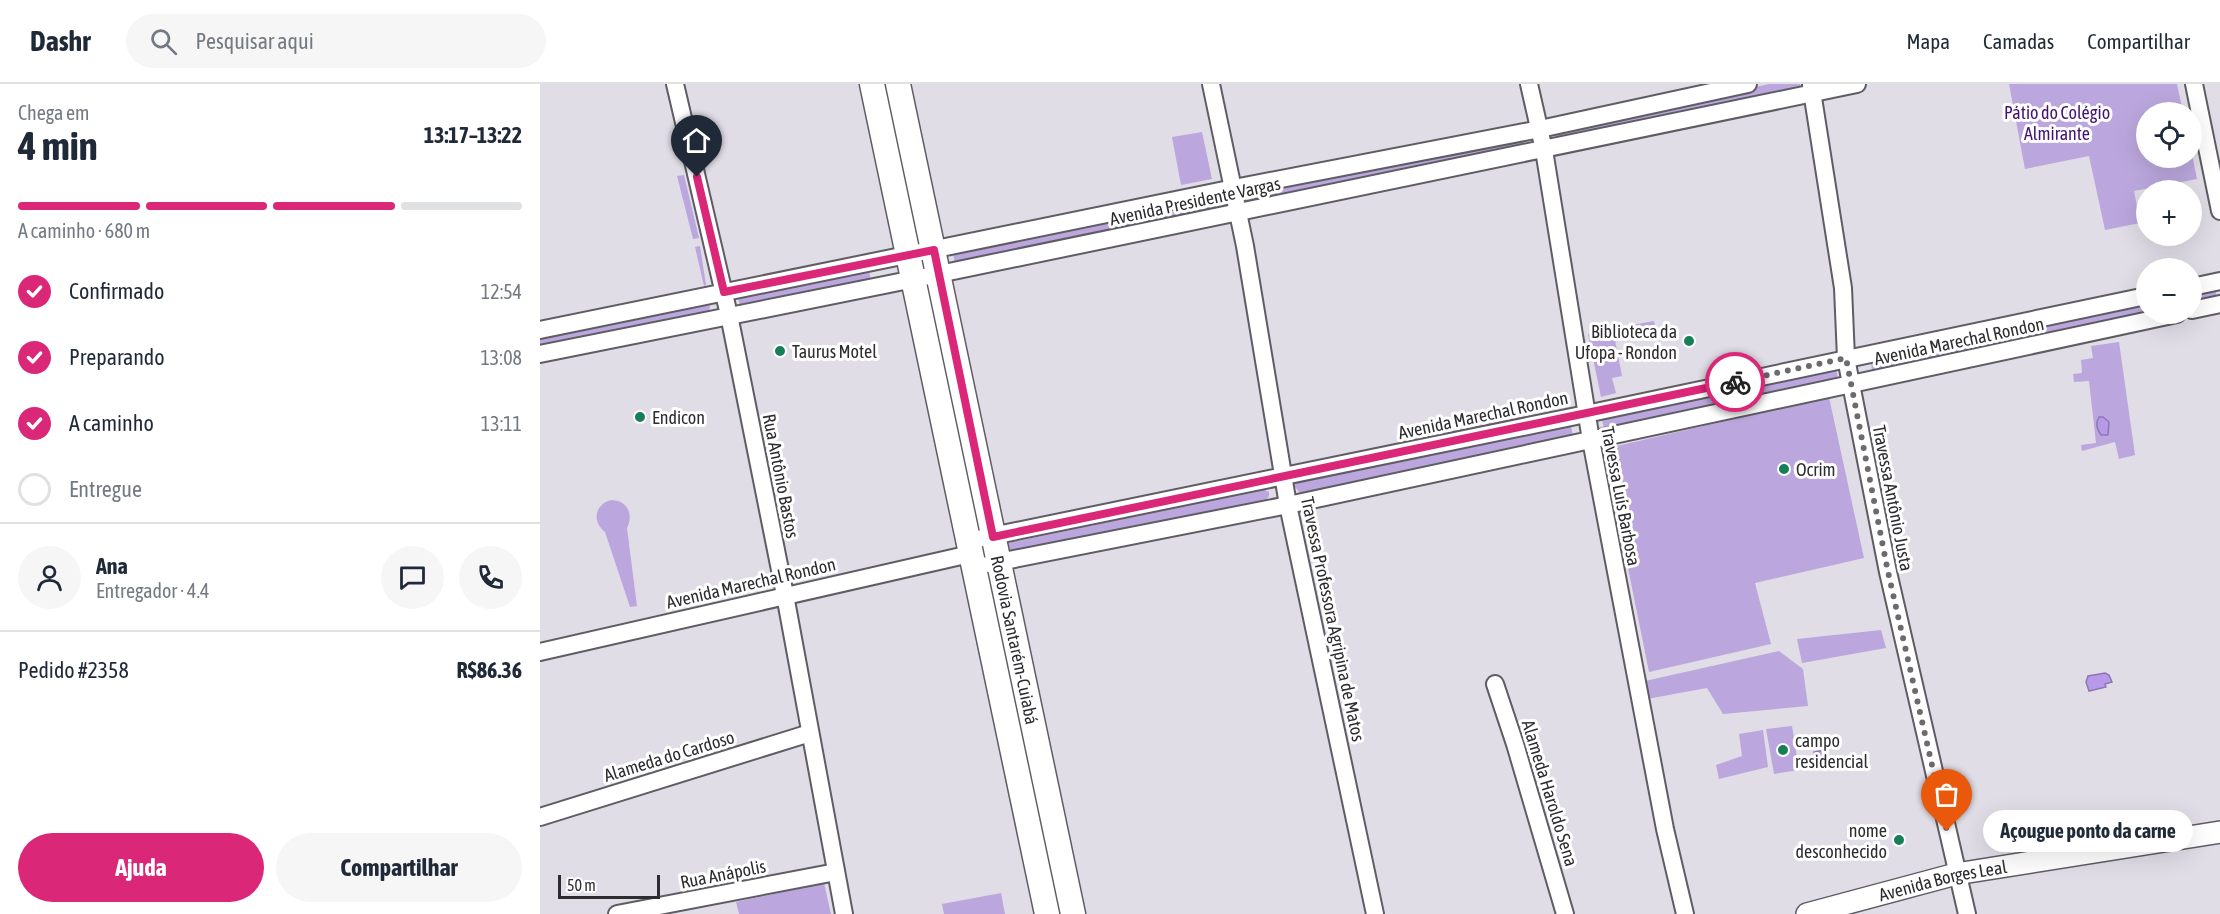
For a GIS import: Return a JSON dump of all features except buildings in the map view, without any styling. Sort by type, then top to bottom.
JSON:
[{"type":"highway","name":"Rodovia Santarém-Cuiabá","points":[[872,84],[1047,914]]},
{"type":"highway","name":"Rodovia Santarém-Cuiabá","points":[[898,84],[1073,914]]},
{"type":"main road","name":"Avenida Borges Leal","points":[[1808,914],[1956,874],[2220,832]]},
{"type":"street","name":"Rua Antônio Bastos","points":[[675,84],[729,315],[785,595],[844,914]]},
{"type":"street","name":"Travessa Professora Agripina de Matos","points":[[1211,84],[1234,188],[1288,505],[1375,914]]},
{"type":"street","name":"Travessa Luís Barbosa","points":[[1529,84],[1544,150],[1586,414],[1665,830],[1685,914]]},
{"type":"street","name":"Avenida Presidente Vargas","points":[[540,354],[729,315],[911,267],[934,250],[1234,188],[1540,129],[1748,84]]},
{"type":"street","name":"Avenida Presidente Vargas","points":[[540,330],[724,292],[911,267],[939,274],[1544,150],[1812,89],[1857,84]]},
{"type":"street","points":[[2194,84],[2220,211]]},
{"type":"street","name":"Travessa Antônio Justa","points":[[1812,89],[1844,288],[1846,358],[1888,572],[1967,914]]},
{"type":"street","points":[[2202,285],[2220,281]]},
{"type":"street","name":"Avenida Marechal Rondon","points":[[540,652],[970,554],[993,537],[2136,298]]},
{"type":"street","points":[[2202,308],[2220,304]]},
{"type":"street","name":"Avenida Marechal Rondon","points":[[970,554],[999,563],[1288,505],[2136,323]]},
{"type":"street","name":"Alameda Haroldo Sena","points":[[1495,684],[1565,914]]},
{"type":"street","name":"Alameda do Cardoso","points":[[540,817],[810,733]]},
{"type":"street","name":"Rua Anápolis","points":[[617,914],[836,872]]},
{"type":"green space","points":[[881,84],[890,84],[920,230],[912,232]]},
{"type":"green space","points":[[1769,84],[1800,84],[1800,86],[1795,89],[1557,140],[1555,131]]},
{"type":"green space","name":"Pátio do Colégio Almirante","points":[[2009,84],[2177,84],[2181,102],[2136,102],[2136,168],[2195,168],[2197,179],[2136,180],[2136,191],[2134,191],[2136,224],[2105,230],[2089,156],[2025,169]]},
{"type":"green space","points":[[1202,132],[1212,179],[1181,185],[1172,137]]},
{"type":"green space","points":[[1523,141],[1524,146],[1257,203],[1251,201],[1251,195],[1255,192]]},
{"type":"green space","points":[[684,175],[699,238],[693,239],[677,176]]},
{"type":"green space","points":[[1219,201],[1220,206],[1217,209],[955,264],[953,253],[1108,220],[1112,222]]},
{"type":"green space","points":[[700,246],[706,285],[704,286],[695,247]]},
{"type":"green space","points":[[869,271],[871,280],[740,307],[738,296]]},
{"type":"green space","points":[[2215,288],[2217,298],[2202,301],[2202,291]]},
{"type":"green space","points":[[934,292],[980,527],[972,528],[925,294]]},
{"type":"green space","points":[[709,303],[708,314],[543,347],[540,345],[540,334]]},
{"type":"green space","points":[[2136,305],[2136,315],[1872,370],[1871,363]]},
{"type":"green space","points":[[1654,321],[1656,333],[1624,339],[1622,327]]},
{"type":"green space","points":[[1613,329],[1622,376],[1612,378],[1616,393],[1601,397],[1588,334]]},
{"type":"green space","points":[[2119,342],[2135,455],[2119,459],[2115,442],[2082,451],[2081,445],[2096,443],[2089,381],[2074,382],[2073,374],[2082,373],[2081,360],[2093,358],[2091,346]]},
{"type":"green space","points":[[1836,369],[1838,378],[1604,429],[1602,420]]},
{"type":"green space","points":[[1829,397],[1864,558],[1755,583],[1771,644],[1649,672],[1604,449]]},
{"type":"green space","points":[[1571,426],[1573,436],[1300,493],[1294,486],[1297,482]]},
{"type":"green space","points":[[1263,489],[1269,492],[1266,500],[1006,554],[1004,544]]},
{"type":"green space","points":[[611,500],[621,502],[629,513],[627,528],[637,606],[630,607],[605,532],[597,519],[598,510],[605,502]]},
{"type":"green space","points":[[1881,630],[1886,648],[1802,663],[1797,639]]},
{"type":"green space","points":[[1779,651],[1803,669],[1808,706],[1723,714],[1707,688],[1647,699],[1645,681]]},
{"type":"green space","name":"campo residencial","points":[[1792,726],[1799,770],[1774,774],[1766,729]]},
{"type":"green space","points":[[1763,730],[1768,767],[1719,779],[1716,765],[1742,756],[1739,734]]},
{"type":"green space","points":[[824,883],[831,914],[739,914],[736,902]]},
{"type":"green space","points":[[1001,893],[1005,914],[944,914],[942,904]]},
{"type":"shaded area","points":[[2099,417],[2109,422],[2108,435],[2101,435],[2098,431]]},
{"type":"shaded area","points":[[2105,673],[2109,675],[2112,682],[2105,684],[2106,687],[2089,691],[2086,682],[2088,676]]},
{"type":"shaded area","points":[[1825,750],[1827,764],[1817,766],[1814,752]]},
{"type":"way so far","points":[[1735,382],[1846,358],[1888,572],[1947,831]]},
{"type":"place","name":"Biblioteca da Ufopa - Rondon","points":[[1689,341]]},
{"type":"place","name":"Taurus Motel","points":[[780,351]]},
{"type":"place","name":"Endicon","points":[[640,417]]},
{"type":"place","name":"Ocrim","points":[[1784,469]]},
{"type":"place","name":"campo residencial","points":[[1783,750]]},
{"type":"place","name":"Açougue ponto da carne","points":[[1947,831]]},
{"type":"place","name":"nome desconhecido","points":[[1899,840]]},
{"type":"route","points":[[697,177],[724,292],[934,250],[993,537],[1735,382]]}]
